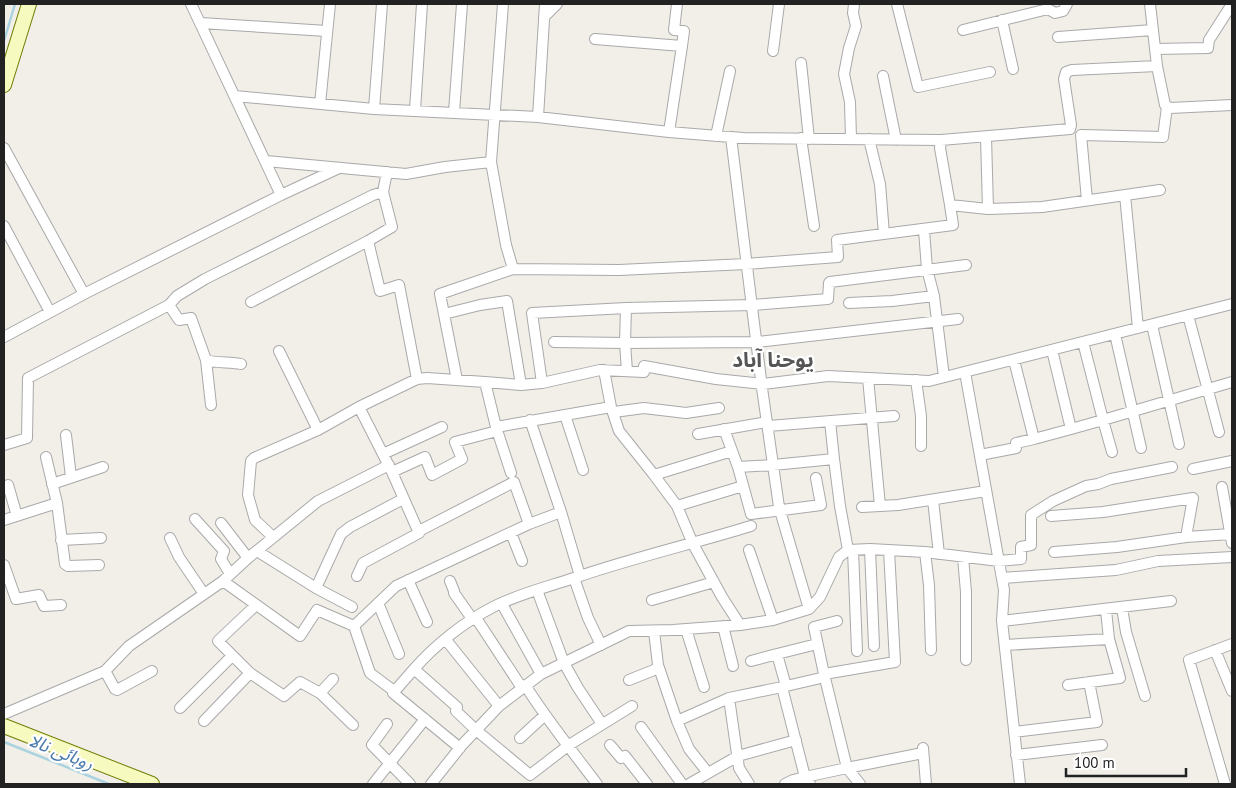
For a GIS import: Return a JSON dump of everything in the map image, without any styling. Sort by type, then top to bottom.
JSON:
[{"type":"street","points":[[4,85],[28,4]]},
{"type":"street","points":[[191,4],[281,195]]},
{"type":"street","points":[[320,104],[330,4]]},
{"type":"street","points":[[374,109],[382,4]]},
{"type":"street","points":[[415,110],[422,4]]},
{"type":"street","points":[[454,112],[462,4]]},
{"type":"street","points":[[503,4],[491,162],[506,245],[513,269]]},
{"type":"street","points":[[538,117],[545,4]]},
{"type":"street","points":[[544,17],[557,4]]},
{"type":"street","points":[[669,132],[684,31],[674,30],[677,4]]},
{"type":"street","points":[[773,51],[779,4]]},
{"type":"street","points":[[851,139],[850,102],[844,74],[856,26],[853,13],[854,4]]},
{"type":"street","points":[[897,4],[918,87],[990,72]]},
{"type":"street","points":[[963,30],[1048,6],[1055,13],[1063,11],[1067,4]]},
{"type":"street","points":[[1087,200],[1081,135],[1163,137],[1167,107],[1156,66],[1150,4]]},
{"type":"street","points":[[1155,50],[1208,48],[1208,40],[1232,4]]},
{"type":"street","points":[[1002,20],[1013,68]]},
{"type":"street","points":[[201,23],[327,31]]},
{"type":"street","points":[[1058,37],[1153,30]]},
{"type":"street","points":[[595,39],[682,46]]},
{"type":"street","points":[[801,63],[805,138],[814,226]]},
{"type":"street","points":[[235,96],[374,109],[538,117],[731,137],[941,140],[1070,129],[1064,79],[1066,72],[1072,70],[1156,66]]},
{"type":"street","points":[[716,136],[730,71]]},
{"type":"street","points":[[883,76],[896,140]]},
{"type":"street","points":[[1167,107],[1232,104]]},
{"type":"street","points":[[731,137],[767,424],[780,509],[809,609]]},
{"type":"street","points":[[986,137],[988,209]]},
{"type":"street","points":[[869,139],[880,184],[884,234]]},
{"type":"street","points":[[457,380],[440,296],[441,293],[513,269],[619,270],[746,264],[838,257],[837,240],[952,226],[940,148],[941,140]]},
{"type":"street","points":[[4,148],[84,294]]},
{"type":"street","points":[[266,161],[406,174],[491,162]]},
{"type":"street","points":[[4,337],[84,294],[281,195],[340,168]]},
{"type":"street","points":[[252,302],[392,227],[383,192],[387,172]]},
{"type":"street","points":[[950,205],[988,209],[1042,207],[1160,190]]},
{"type":"street","points":[[4,445],[27,438],[28,378],[169,306],[177,296],[205,279],[373,194],[383,192]]},
{"type":"street","points":[[1125,195],[1138,328]]},
{"type":"street","points":[[4,226],[50,312]]},
{"type":"street","points":[[924,230],[927,270],[934,296],[944,378]]},
{"type":"street","points":[[368,241],[380,291],[399,285],[417,379]]},
{"type":"street","points":[[542,383],[532,313],[626,308],[753,305],[828,300],[830,282],[966,264]]},
{"type":"street","points":[[849,302],[892,301],[934,296]]},
{"type":"street","points":[[444,314],[480,305],[507,301],[520,385]]},
{"type":"street","points":[[273,537],[255,520],[248,495],[250,461],[318,430],[417,379],[427,378],[520,385],[542,383],[604,370],[644,372],[644,366],[716,379],[763,384],[828,376],[929,381],[1232,304]]},
{"type":"street","points":[[169,306],[179,320],[191,318],[206,360],[211,405]]},
{"type":"street","points":[[626,308],[625,343],[627,371]]},
{"type":"street","points":[[1188,316],[1219,432]]},
{"type":"street","points":[[554,342],[757,342],[958,319]]},
{"type":"street","points":[[1152,325],[1180,444]]},
{"type":"street","points":[[1115,334],[1141,448]]},
{"type":"street","points":[[1083,342],[1112,452]]},
{"type":"street","points":[[1052,350],[1071,429]]},
{"type":"street","points":[[279,351],[318,430]]},
{"type":"street","points":[[206,360],[208,362],[221,361],[241,364]]},
{"type":"street","points":[[1014,360],[1034,439]]},
{"type":"street","points":[[604,370],[619,431],[677,506],[692,544],[740,625]]},
{"type":"street","points":[[965,372],[1004,590],[1002,622],[1020,784]]},
{"type":"street","points":[[868,378],[880,506]]},
{"type":"street","points":[[916,380],[921,416],[921,446]]},
{"type":"street","points":[[485,382],[511,473]]},
{"type":"street","points":[[980,455],[1016,448],[1016,443],[1103,420],[1232,382]]},
{"type":"street","points":[[360,407],[419,531]]},
{"type":"street","points":[[4,714],[105,671],[129,646],[222,581],[318,501],[391,469],[425,457],[432,475],[462,459],[455,442],[530,420],[644,408],[690,413],[718,408]]},
{"type":"street","points":[[565,415],[583,470]]},
{"type":"street","points":[[698,434],[767,424],[894,416]]},
{"type":"street","points":[[530,420],[561,512],[588,618],[601,645]]},
{"type":"street","points":[[830,421],[840,506],[850,550],[857,651]]},
{"type":"street","points":[[383,454],[442,427]]},
{"type":"street","points":[[724,429],[738,467],[751,514],[821,505],[816,478]]},
{"type":"street","points":[[66,435],[71,477]]},
{"type":"street","points":[[654,475],[732,450]]},
{"type":"street","points":[[46,458],[57,504],[63,561],[68,566],[99,565]]},
{"type":"street","points":[[738,467],[834,459]]},
{"type":"street","points":[[1193,469],[1232,461]]},
{"type":"street","points":[[52,484],[103,467]]},
{"type":"street","points":[[431,784],[460,748],[499,706],[541,674],[629,631],[740,625],[773,620],[809,609],[820,597],[839,557],[850,550],[870,549],[925,552],[999,561],[1022,559],[1021,547],[1031,545],[1030,515],[1053,501],[1086,486],[1172,467]]},
{"type":"street","points":[[357,576],[363,563],[418,535],[419,531],[514,482],[529,524]]},
{"type":"street","points":[[8,485],[17,516]]},
{"type":"street","points":[[677,506],[743,486]]},
{"type":"street","points":[[1054,552],[1117,547],[1186,537],[1231,539],[1229,511],[1222,487]]},
{"type":"street","points":[[862,507],[898,505],[986,491]]},
{"type":"street","points":[[1051,516],[1103,512],[1193,498],[1186,537]]},
{"type":"street","points":[[316,588],[341,534],[350,527],[403,499]]},
{"type":"street","points":[[933,500],[939,554]]},
{"type":"street","points":[[4,520],[57,504]]},
{"type":"street","points":[[354,626],[396,586],[529,524],[561,512]]},
{"type":"street","points":[[196,520],[224,551],[221,558],[230,574]]},
{"type":"street","points":[[221,522],[248,558]]},
{"type":"street","points":[[394,691],[428,654],[475,619],[502,604],[617,563],[692,544],[751,526]]},
{"type":"street","points":[[511,533],[522,561]]},
{"type":"street","points":[[61,540],[101,538]]},
{"type":"street","points":[[170,538],[179,557],[204,594]]},
{"type":"street","points":[[870,549],[874,646]]},
{"type":"street","points":[[749,550],[773,620]]},
{"type":"street","points":[[677,720],[729,698],[824,675],[895,662],[889,550]]},
{"type":"street","points":[[256,551],[316,588],[352,607]]},
{"type":"street","points":[[925,552],[929,585],[931,650]]},
{"type":"street","points":[[963,557],[966,592],[966,660]]},
{"type":"street","points":[[1002,578],[1116,570],[1158,561],[1232,557]]},
{"type":"street","points":[[4,565],[16,599],[37,594],[40,595],[46,607],[61,605]]},
{"type":"street","points":[[408,580],[427,622]]},
{"type":"street","points":[[222,581],[300,636],[317,610],[354,626],[370,673],[394,691],[393,693],[460,748]]},
{"type":"street","points":[[450,581],[454,593],[597,784]]},
{"type":"street","points":[[652,600],[714,582]]},
{"type":"street","points":[[538,590],[564,662],[578,688],[602,724]]},
{"type":"street","points":[[1002,622],[1172,602]]},
{"type":"street","points":[[378,604],[398,654]]},
{"type":"street","points":[[502,604],[541,674]]},
{"type":"street","points":[[255,606],[218,642],[250,673],[284,696],[300,682],[320,694],[353,725]]},
{"type":"street","points":[[1122,608],[1126,632],[1145,696]]},
{"type":"street","points":[[1068,685],[1120,678],[1109,639],[1106,610]]},
{"type":"street","points":[[836,620],[814,627],[847,768],[860,784]]},
{"type":"street","points":[[723,626],[733,666]]},
{"type":"street","points":[[686,629],[704,687]]},
{"type":"street","points":[[654,631],[659,668],[677,720],[689,749],[708,773]]},
{"type":"street","points":[[1005,645],[1109,639]]},
{"type":"street","points":[[446,640],[499,706]]},
{"type":"street","points":[[751,661],[818,644]]},
{"type":"street","points":[[1225,784],[1188,660],[1232,644]]},
{"type":"street","points":[[1215,650],[1232,691]]},
{"type":"street","points":[[777,654],[796,740],[808,781]]},
{"type":"street","points":[[180,708],[232,656]]},
{"type":"street","points":[[629,680],[659,668]]},
{"type":"street","points":[[414,670],[457,707],[456,711],[476,730],[530,775],[569,745],[632,706]]},
{"type":"street","points":[[105,671],[117,690],[152,671]]},
{"type":"street","points":[[204,721],[250,673]]},
{"type":"street","points":[[320,694],[333,679]]},
{"type":"street","points":[[1014,732],[1097,722],[1089,682]]},
{"type":"street","points":[[729,698],[739,768],[749,784]]},
{"type":"street","points":[[520,738],[545,715]]},
{"type":"street","points":[[373,784],[424,719]]},
{"type":"street","points":[[387,724],[372,745],[410,784]]},
{"type":"street","points":[[4,726],[152,784]]},
{"type":"street","points":[[642,727],[682,784]]},
{"type":"street","points":[[689,784],[738,756],[796,740]]},
{"type":"street","points":[[610,745],[621,758],[625,756],[647,784]]},
{"type":"street","points":[[1016,755],[1102,745]]},
{"type":"street","points":[[785,784],[793,780],[808,781],[847,768],[923,750],[925,784]]},
{"type":"waterway","name":"روہائی نالا","points":[[4,41],[15,4]]},
{"type":"waterway","name":"روہائی نالا","points":[[4,742],[109,784]]},
{"type":"district","name":"یوحنا آباد","points":[[773,360]]}]
